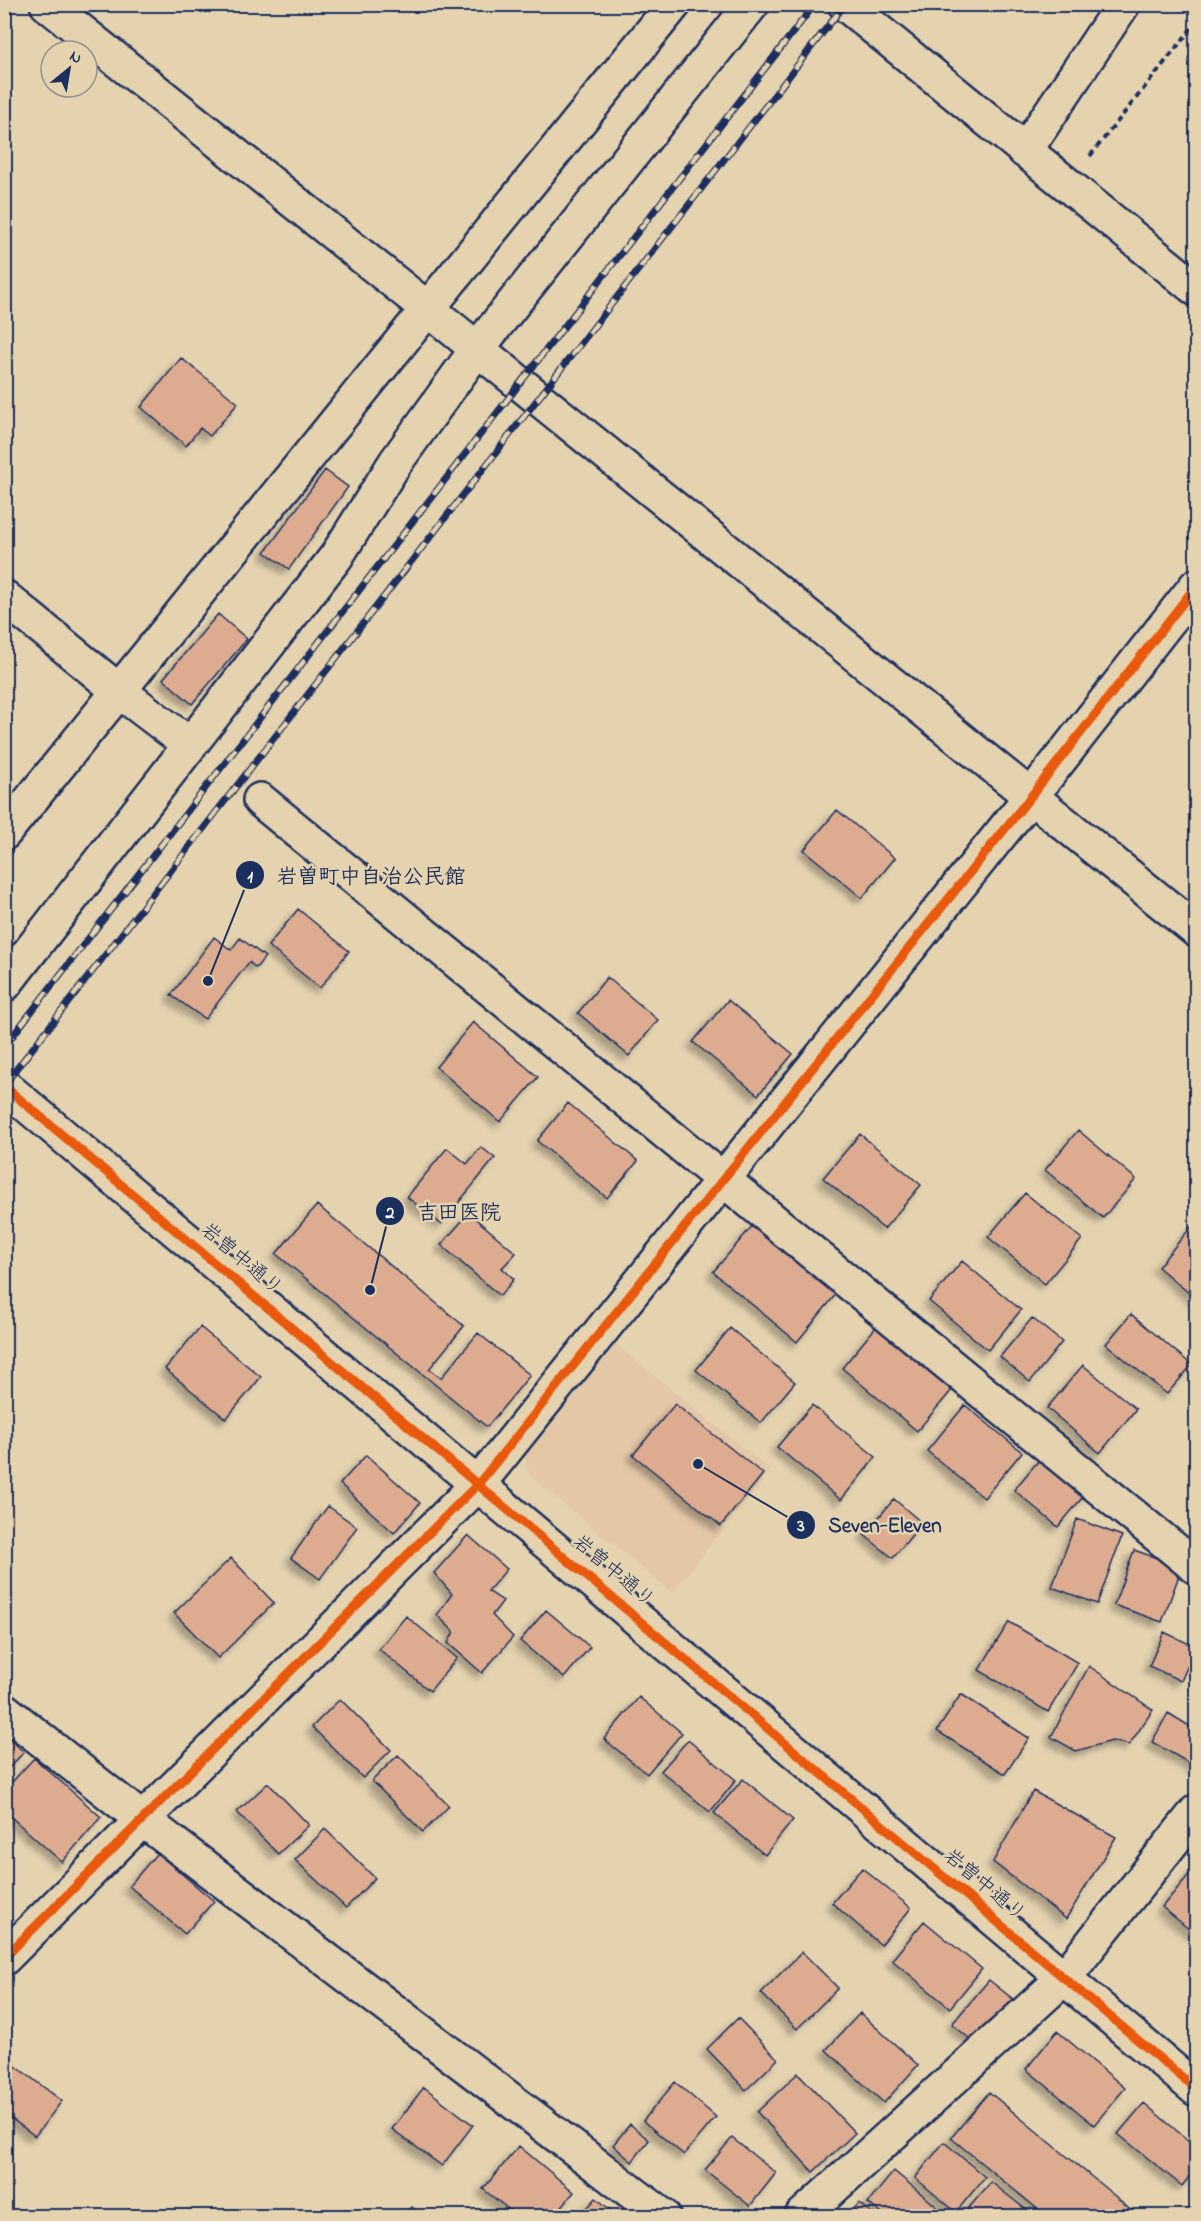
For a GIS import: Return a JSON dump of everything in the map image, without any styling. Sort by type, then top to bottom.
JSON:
[{"type":"street","points":[[47,4],[1197,930]]},
{"type":"street","points":[[4,833],[674,4]]},
{"type":"street","points":[[4,985],[336,557],[395,463],[477,349],[752,4]]},
{"type":"street","points":[[845,4],[1197,289]]},
{"type":"street","points":[[1025,151],[1123,4]]},
{"type":"street","points":[[4,1958],[479,1483],[1197,586]]},
{"type":"street","points":[[4,597],[119,691],[190,745]]},
{"type":"street","points":[[260,800],[722,1181],[1197,1567]]},
{"type":"street","name":"岩曽中通り","points":[[4,1086],[1197,2089]]},
{"type":"street","points":[[4,1710],[143,1820],[663,2217]]},
{"type":"street","points":[[802,2217],[1065,1977],[1197,1812]]},
{"type":"path","points":[[1067,184],[1197,22]]},
{"type":"shaded area","points":[[615,1344],[770,1470],[672,1593],[529,1475],[525,1455]]},
{"type":"building","points":[[181,358],[238,403],[210,436],[200,428],[186,446],[141,407]]},
{"type":"building","points":[[325,470],[348,487],[289,569],[265,552]]},
{"type":"building","points":[[218,614],[247,639],[192,704],[163,679]]},
{"type":"building","points":[[837,810],[895,858],[862,898],[804,850]]},
{"type":"building","points":[[298,909],[349,951],[320,988],[268,946]]},
{"type":"building","points":[[214,937],[231,950],[240,938],[265,957],[256,968],[249,962],[205,1019],[171,995]]},
{"type":"building","points":[[607,977],[658,1020],[629,1056],[578,1013]]},
{"type":"building","points":[[728,1000],[793,1054],[758,1095],[693,1042]]},
{"type":"building","points":[[473,1022],[538,1077],[500,1122],[436,1067]]},
{"type":"building","points":[[568,1103],[638,1161],[607,1198],[537,1141]]},
{"type":"building","points":[[1078,1130],[1136,1179],[1103,1218],[1045,1170]]},
{"type":"building","points":[[860,1134],[921,1185],[884,1229],[823,1178]]},
{"type":"building","points":[[481,1147],[495,1158],[441,1224],[407,1197],[447,1148],[467,1164]]},
{"type":"building","points":[[1025,1193],[1082,1239],[1045,1284],[988,1237]]},
{"type":"building","points":[[317,1205],[464,1326],[429,1369],[441,1378],[478,1333],[530,1375],[487,1427],[276,1254]]},
{"type":"building","points":[[469,1213],[516,1253],[502,1268],[514,1279],[500,1296],[441,1245]]},
{"type":"building","points":[[754,1224],[837,1293],[797,1342],[713,1272]]},
{"type":"building","points":[[1191,1227],[1196,1231],[1196,1299],[1158,1267]]},
{"type":"building","points":[[962,1261],[1021,1310],[988,1350],[929,1301]]},
{"type":"building","points":[[1131,1314],[1192,1365],[1167,1394],[1106,1344]]},
{"type":"building","points":[[1032,1318],[1062,1342],[1030,1382],[1000,1357]]},
{"type":"building","points":[[200,1327],[261,1377],[226,1419],[165,1369]]},
{"type":"building","points":[[876,1327],[952,1390],[917,1431],[842,1368]]},
{"type":"building","points":[[730,1328],[795,1382],[761,1423],[696,1370]]},
{"type":"building","points":[[1083,1365],[1136,1409],[1100,1453],[1047,1408]]},
{"type":"building","points":[[675,1404],[763,1474],[721,1526],[633,1455]]},
{"type":"building","points":[[812,1405],[876,1457],[841,1500],[777,1447]]},
{"type":"building","points":[[965,1405],[1022,1452],[984,1498],[927,1451]]},
{"type":"building","points":[[366,1455],[420,1503],[394,1533],[340,1484]]},
{"type":"building","points":[[1043,1455],[1087,1492],[1058,1527],[1014,1490]]},
{"type":"building","points":[[894,1499],[922,1523],[893,1558],[864,1535]]},
{"type":"building","points":[[328,1506],[357,1527],[320,1579],[291,1558]]},
{"type":"building","points":[[1077,1519],[1122,1536],[1097,1604],[1052,1587]]},
{"type":"building","points":[[468,1535],[507,1569],[488,1591],[503,1601],[492,1615],[513,1637],[482,1673],[448,1643],[454,1632],[437,1615],[452,1594],[434,1573]]},
{"type":"building","points":[[1134,1550],[1182,1567],[1162,1622],[1114,1605]]},
{"type":"building","points":[[231,1558],[274,1603],[218,1658],[174,1613]]},
{"type":"building","points":[[546,1610],[590,1647],[564,1678],[520,1641]]},
{"type":"building","points":[[406,1616],[457,1658],[430,1691],[379,1649]]},
{"type":"building","points":[[1009,1622],[1078,1663],[1048,1712],[979,1670]]},
{"type":"building","points":[[1164,1632],[1196,1647],[1181,1681],[1149,1666]]},
{"type":"building","points":[[1089,1666],[1153,1710],[1129,1745],[1112,1741],[1076,1751],[1051,1737]]},
{"type":"building","points":[[961,1694],[1029,1738],[1005,1774],[937,1731]]},
{"type":"building","points":[[639,1697],[682,1733],[647,1774],[604,1739]]},
{"type":"building","points":[[340,1699],[391,1750],[363,1778],[312,1727]]},
{"type":"building","points":[[1168,1713],[1196,1730],[1196,1767],[1152,1742]]},
{"type":"building","points":[[4,1734],[24,1752],[4,1773]]},
{"type":"building","points":[[688,1740],[736,1780],[710,1812],[661,1771]]},
{"type":"building","points":[[398,1755],[449,1806],[423,1832],[372,1781]]},
{"type":"building","points":[[34,1758],[101,1817],[62,1862],[4,1811],[4,1791]]},
{"type":"building","points":[[743,1779],[793,1820],[765,1855],[714,1813]]},
{"type":"building","points":[[268,1783],[309,1825],[278,1854],[237,1812]]},
{"type":"building","points":[[1033,1791],[1116,1837],[1066,1919],[993,1862]]},
{"type":"building","points":[[325,1829],[375,1878],[346,1908],[295,1860]]},
{"type":"building","points":[[157,1853],[214,1901],[185,1934],[129,1886]]},
{"type":"building","points":[[1196,1866],[1196,1935],[1162,1907]]},
{"type":"building","points":[[862,1868],[911,1908],[881,1945],[832,1903]]},
{"type":"building","points":[[924,1921],[982,1969],[950,2008],[892,1960]]},
{"type":"building","points":[[802,1952],[838,1988],[797,2029],[761,1993]]},
{"type":"building","points":[[989,1980],[1013,1999],[976,2044],[952,2024]]},
{"type":"building","points":[[860,2013],[918,2065],[884,2103],[826,2050]]},
{"type":"building","points":[[738,2018],[778,2059],[746,2090],[707,2049]]},
{"type":"building","points":[[1057,2031],[1125,2088],[1094,2125],[1026,2069]]},
{"type":"building","points":[[13,2064],[62,2101],[35,2136],[4,2113],[4,2076]]},
{"type":"building","points":[[798,2073],[855,2133],[813,2172],[757,2112]]},
{"type":"building","points":[[675,2082],[716,2117],[684,2155],[643,2121]]},
{"type":"building","points":[[424,2087],[473,2125],[442,2166],[392,2129]]},
{"type":"building","points":[[989,2092],[1133,2211],[1129,2216],[1046,2216],[951,2138]]},
{"type":"building","points":[[1144,2103],[1196,2147],[1196,2168],[1182,2186],[1118,2134]]},
{"type":"building","points":[[630,2124],[649,2140],[632,2162],[613,2145]]},
{"type":"building","points":[[732,2138],[776,2173],[750,2206],[705,2170]]},
{"type":"building","points":[[944,2142],[985,2177],[956,2212],[915,2178]]},
{"type":"building","points":[[519,2146],[574,2192],[554,2216],[517,2216],[483,2189]]},
{"type":"building","points":[[894,2171],[948,2216],[885,2216],[868,2203]]},
{"type":"building","points":[[991,2182],[1034,2216],[962,2216]]},
{"type":"building","points":[[596,2198],[618,2216],[580,2216]]},
{"type":"building","points":[[859,2203],[875,2216],[848,2216]]},
{"type":"building","points":[[412,2207],[423,2216],[403,2216]]},
{"type":"railway","points":[[4,1047],[815,4]]},
{"type":"railway","points":[[4,1085],[845,4]]},
{"type":"cycle path","points":[[4,1958],[479,1483],[1032,795],[1196,586]]},
{"type":"cycle path","points":[[4,1086],[1196,2089]]},
{"type":"place","name":"岩曽町中自治公民館","points":[[208,981]]},
{"type":"place","name":"吉田医院","points":[[370,1290]]},
{"type":"place","name":"Seven-Eleven","points":[[698,1464]]}]
